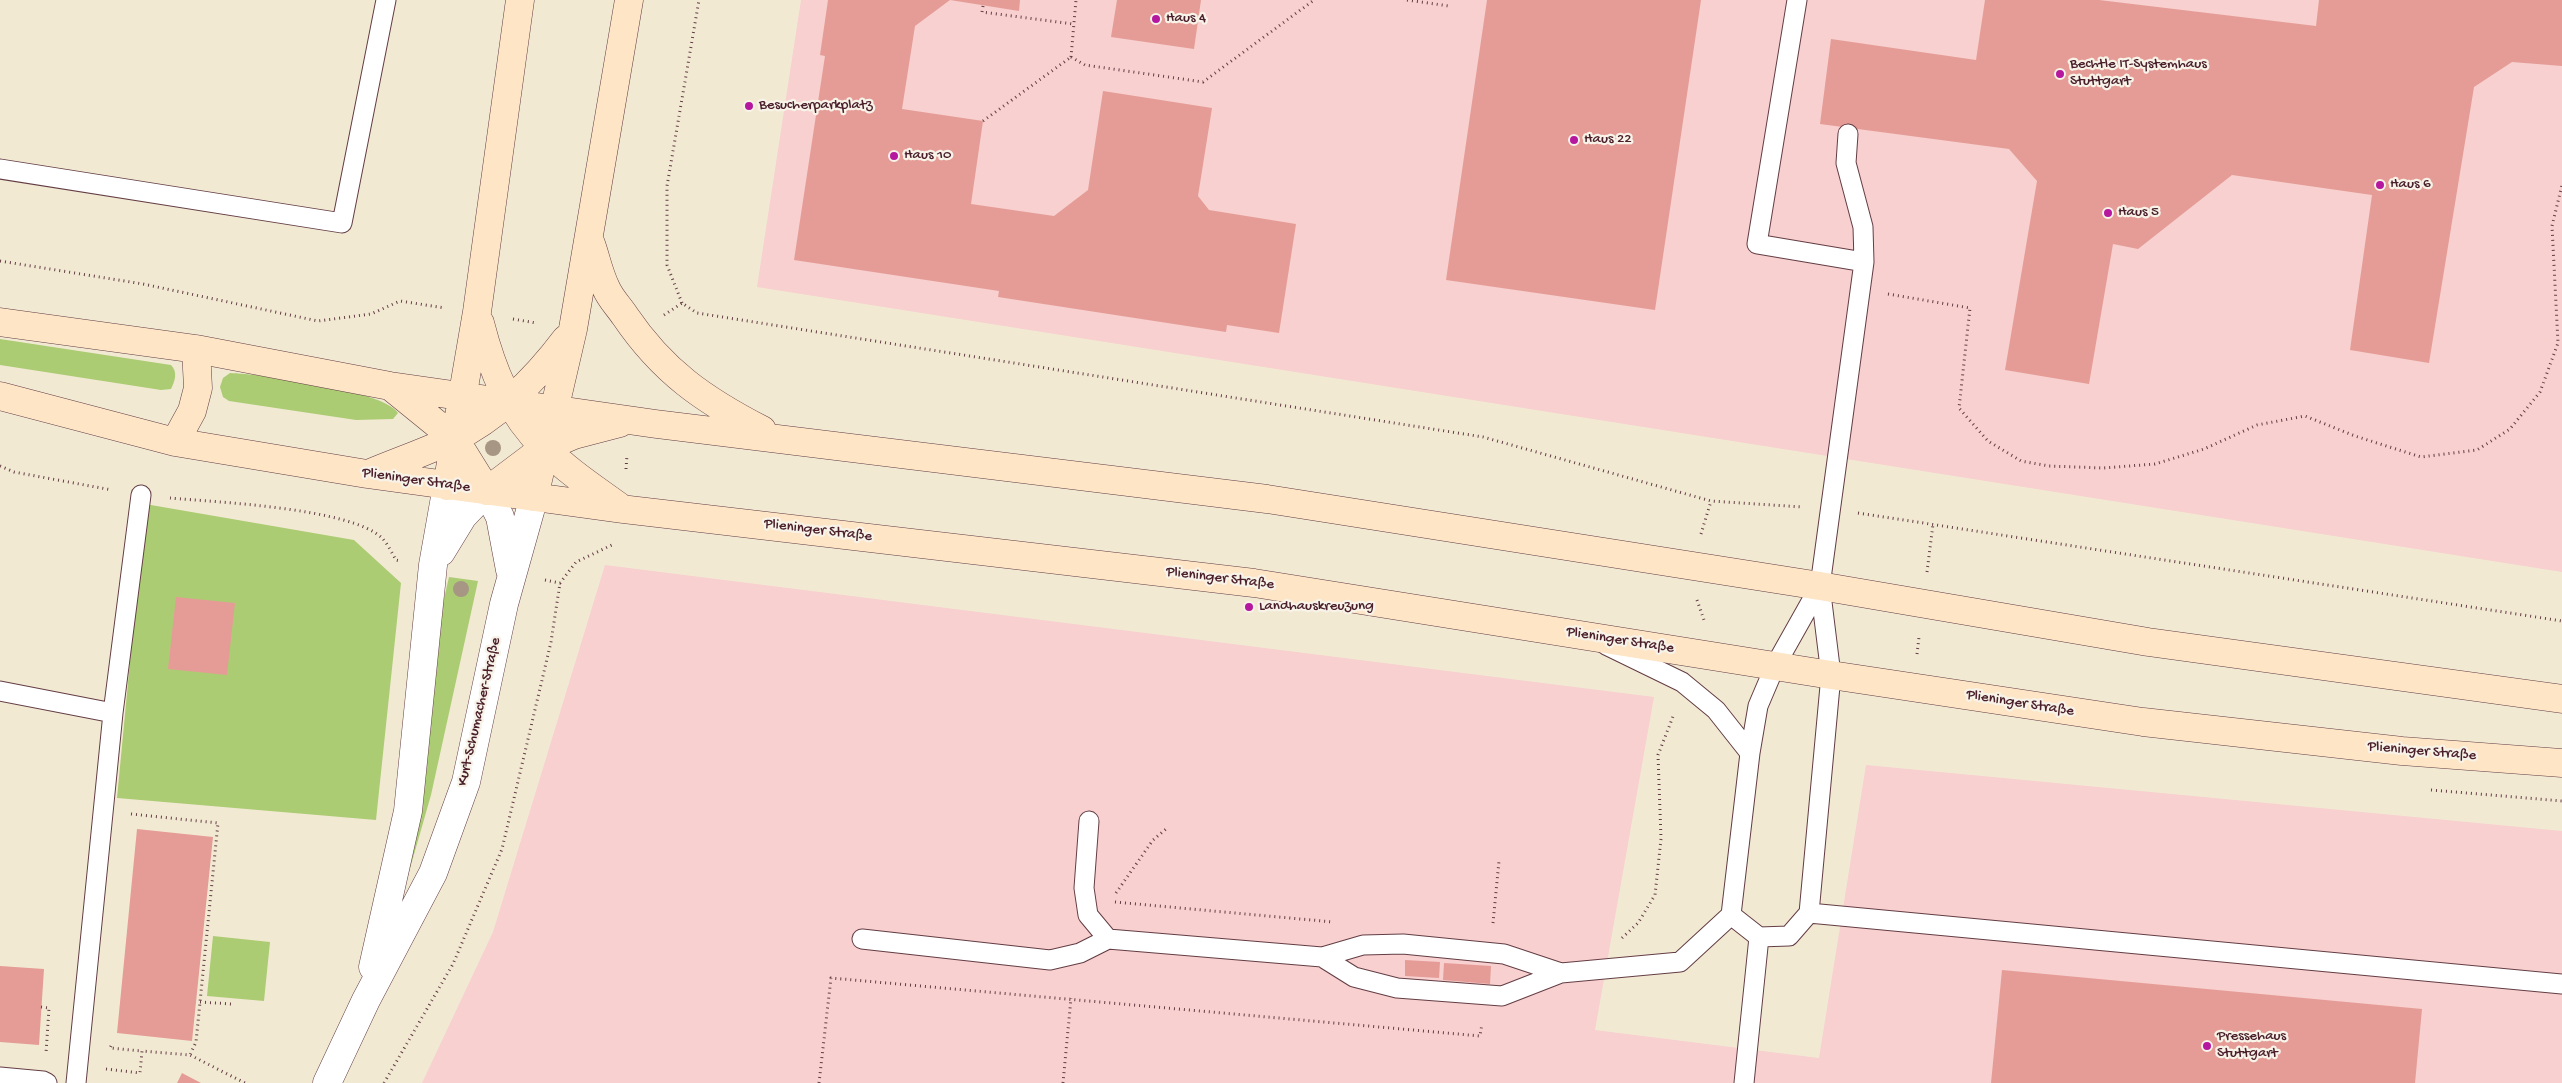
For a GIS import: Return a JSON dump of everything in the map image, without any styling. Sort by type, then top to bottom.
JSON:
[{"type":"main road","name":"Kurt-Schumacher-Straße","points":[[446,486],[477,312],[520,0]]},
{"type":"main road","name":"Kurt-Schumacher-Straße","points":[[534,497],[573,329],[590,241],[629,0]]},
{"type":"main road","points":[[590,241],[606,288],[639,337],[682,382],[726,411],[777,438]]},
{"type":"main road","points":[[477,312],[490,363],[508,402],[544,448],[622,508]]},
{"type":"main road","points":[[0,322],[196,349],[390,386],[631,420],[1267,499],[1820,586],[2148,642],[2562,700]]},
{"type":"main road","points":[[367,474],[454,438],[508,402],[543,369],[573,329]]},
{"type":"main road","points":[[175,442],[192,411],[198,388],[196,349]]},
{"type":"main road","points":[[390,386],[454,438],[487,491],[544,448],[574,435],[631,420]]},
{"type":"main road","name":"Plieninger Straße","points":[[0,396],[175,442],[446,486],[1254,583],[1831,675],[2143,722],[2402,751],[2562,763]]},
{"type":"street","name":"Kurt-Schumacher-Straße","points":[[366,1000],[408,811],[433,565],[446,486]]},
{"type":"street","points":[[433,565],[463,516],[487,491],[500,517],[511,574]]},
{"type":"street","name":"Kurt-Schumacher-Straße","points":[[327,1083],[366,1000],[433,873],[466,782],[511,574],[534,497]]},
{"type":"lane","points":[[0,169],[342,223],[386,0]]},
{"type":"lane","points":[[1797,0],[1757,244],[1864,262]]},
{"type":"lane","points":[[1731,915],[1759,937],[1789,936],[1809,912],[1831,675],[1820,586],[1864,262],[1863,227],[1846,163],[1848,134]]},
{"type":"lane","points":[[77,1075],[113,713],[141,495]]},
{"type":"lane","points":[[1322,957],[1354,976],[1397,988],[1484,996],[1502,996],[1561,973],[1680,962],[1731,915],[1750,753],[1758,706],[1775,666],[1820,586]]},
{"type":"lane","points":[[1587,636],[1682,682],[1716,710],[1750,753]]},
{"type":"lane","points":[[0,690],[113,713]]},
{"type":"lane","points":[[1089,821],[1084,888],[1088,915],[1108,939]]},
{"type":"lane","points":[[1809,912],[2562,984]]},
{"type":"lane","points":[[1744,1083],[1759,937]]},
{"type":"lane","points":[[862,939],[1050,960],[1080,953],[1108,939],[1322,957],[1363,945],[1403,944],[1504,954],[1561,973]]},
{"type":"lane","points":[[0,1077],[45,1082]]},
{"type":"path","points":[[699,0],[667,186],[667,265],[682,303],[697,313],[1483,437],[1711,501],[1831,509],[2562,622]]},
{"type":"path","points":[[1071,57],[1076,0]]},
{"type":"path","points":[[1071,57],[1085,65],[1203,82],[1314,0]]},
{"type":"path","points":[[1407,0],[1448,6]]},
{"type":"path","points":[[982,6],[982,12],[1073,24]]},
{"type":"path","points":[[983,121],[1071,57]]},
{"type":"path","points":[[1860,290],[1970,308],[1959,408],[1988,441],[2021,461],[2067,467],[2155,464],[2204,449],[2257,426],[2305,416],[2354,436],[2421,457],[2477,450],[2510,429],[2540,392],[2558,344],[2552,226],[2562,185]]},
{"type":"path","points":[[0,260],[143,284],[318,321],[371,314],[400,301],[573,329]]},
{"type":"path","points":[[639,337],[682,303]]},
{"type":"path","points":[[0,466],[14,472],[141,495],[302,511],[352,522],[381,537],[396,560],[433,565]]},
{"type":"path","points":[[384,1083],[453,964],[502,849],[551,642],[560,583],[576,562],[618,542]]},
{"type":"path","points":[[511,574],[560,583]]},
{"type":"path","points":[[1618,941],[1638,923],[1655,895],[1661,839],[1658,755],[1678,705],[1716,710]]},
{"type":"path","points":[[2428,789],[2562,801]]},
{"type":"path","points":[[131,814],[218,823],[196,1042],[190,1054]]},
{"type":"path","points":[[1166,829],[1153,840],[1110,902],[1335,922]]},
{"type":"path","points":[[1492,927],[1499,861]]},
{"type":"path","points":[[819,1083],[831,978],[1480,1036],[1484,996]]},
{"type":"path","points":[[1063,1083],[1071,998]]},
{"type":"path","points":[[200,1002],[231,1004]]},
{"type":"path","points":[[41,1007],[49,1008],[45,1082]]},
{"type":"path","points":[[77,1075],[140,1073],[142,1050],[190,1054],[245,1083]]},
{"type":"shaded area","points":[[801,0],[2562,0],[2562,572],[757,287]]},
{"type":"shaded area","points":[[605,565],[1654,697],[1595,1030],[1819,1058],[1866,765],[2562,831],[2562,1083],[422,1083],[493,932]]},
{"type":"green space","points":[[0,339],[171,365],[175,371],[175,380],[171,389],[161,390],[0,365]]},
{"type":"green space","points":[[230,373],[267,376],[346,390],[370,397],[388,405],[398,413],[393,419],[356,420],[229,401],[223,397],[220,387],[223,378]]},
{"type":"green space","points":[[145,504],[354,540],[401,583],[376,820],[117,798]]},
{"type":"green space","points":[[449,577],[478,581],[431,795],[395,921],[432,705],[443,603]]},
{"type":"green space","points":[[213,936],[270,942],[264,1001],[207,996]]},
{"type":"building","name":"Haus 10","points":[[828,0],[950,0],[915,26],[902,109],[983,121],[971,204],[1054,216],[1088,190],[1103,91],[1212,108],[1198,196],[1209,210],[1296,224],[1279,333],[1227,325],[1226,332],[998,297],[999,291],[794,260],[825,56],[820,55]]},
{"type":"building","points":[[950,0],[1020,0],[1019,11]]},
{"type":"building","name":"Haus 4","points":[[1117,0],[1201,0],[1194,49],[1111,37]]},
{"type":"building","name":"Haus 22","points":[[1487,0],[1701,0],[1655,310],[1446,280]]},
{"type":"building","points":[[1985,0],[2099,0],[2316,26],[2319,0],[2562,0],[2562,66],[2512,62],[2474,87],[2429,363],[2350,350],[2372,195],[2232,175],[2138,249],[2113,244],[2089,384],[2005,370],[2037,181],[2009,149],[1820,124],[1831,39],[1976,60]]},
{"type":"building","points":[[176,597],[235,603],[227,675],[168,669]]},
{"type":"building","points":[[137,829],[213,837],[192,1041],[117,1033]]},
{"type":"building","points":[[1405,960],[1440,962],[1439,978],[1405,976]]},
{"type":"building","points":[[1444,963],[1491,966],[1490,984],[1443,980]]},
{"type":"building","points":[[0,966],[44,969],[39,1045],[0,1042]]},
{"type":"building","name":"Pressehaus Stuttgart","points":[[2002,970],[2422,1009],[2415,1083],[1991,1083]]},
{"type":"building","points":[[182,1073],[201,1083],[177,1083]]},
{"type":"place","name":"Haus 4","points":[[1156,19]]},
{"type":"place","name":"Bechtle IT-Systemhaus Stuttgart","points":[[2060,74]]},
{"type":"place","name":"Besucherparkplatz","points":[[749,106]]},
{"type":"place","name":"Haus 22","points":[[1574,140]]},
{"type":"place","name":"Haus 10","points":[[894,156]]},
{"type":"place","name":"Haus 6","points":[[2380,185]]},
{"type":"place","name":"Haus 5","points":[[2108,213]]},
{"type":"place","name":"Landhauskreuzung","points":[[1249,607]]},
{"type":"place","name":"Pressehaus Stuttgart","points":[[2207,1046]]}]
